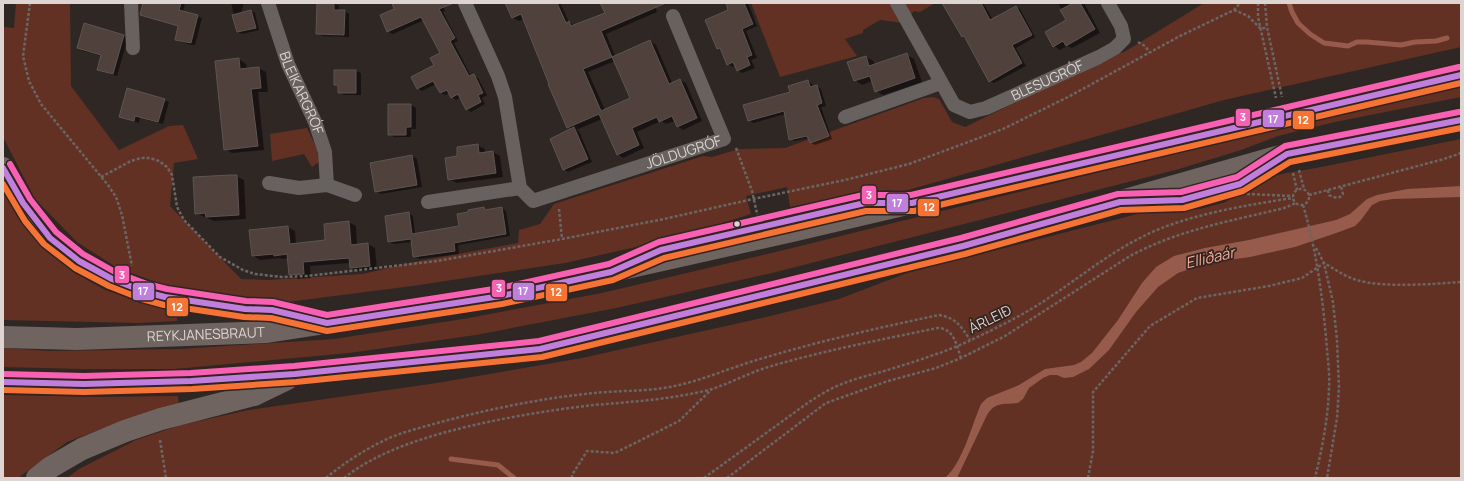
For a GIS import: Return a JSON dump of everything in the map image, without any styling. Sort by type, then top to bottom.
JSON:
[{"type":"highway","name":"REYKJANESBRAUT","points":[[3,337],[77,339],[267,332],[501,296],[792,232],[1461,75]]},
{"type":"highway","points":[[3,382],[84,384],[191,381],[295,374],[540,349],[963,246],[1120,202],[1293,165],[1461,120]]},
{"type":"highway","points":[[3,168],[26,207],[50,238],[79,261],[112,279],[145,292],[165,297],[245,309],[272,310],[327,323]]},
{"type":"highway","points":[[37,478],[51,467],[82,449],[125,431],[161,419],[254,395],[295,374]]},
{"type":"street","points":[[131,3],[133,48]]},
{"type":"street","name":"BLEIKARGRÓF","points":[[268,3],[288,64],[315,122],[325,152],[327,185]]},
{"type":"street","points":[[428,202],[520,188],[505,97],[498,76],[465,3]]},
{"type":"street","name":"BLESUGRÓF","points":[[897,3],[954,105],[970,112],[986,108],[1115,48],[1124,39],[1121,26],[1108,3]]},
{"type":"street","name":"JÖLDUGRÓF","points":[[520,188],[533,201],[724,139],[673,16]]},
{"type":"street","points":[[845,117],[941,83]]},
{"type":"street","points":[[269,183],[299,188],[327,185],[355,195]]},
{"type":"path","points":[[30,3],[23,56],[29,82],[41,104],[116,197],[127,234]]},
{"type":"path","points":[[101,177],[131,161],[141,158],[150,158],[159,161],[167,167],[172,175],[178,212],[184,220],[220,257],[249,272],[268,277],[307,276],[437,260],[562,239],[846,180],[909,164],[1003,129],[1068,97],[1180,36],[1234,10],[1240,3]]},
{"type":"path","points":[[1258,3],[1261,29],[1276,98]]},
{"type":"path","points":[[1265,3],[1267,27],[1282,97]]},
{"type":"path","points":[[1234,10],[1248,16],[1261,29]]},
{"type":"path","points":[[1261,29],[1267,27]]},
{"type":"path","points":[[1309,195],[1444,159],[1461,153]]},
{"type":"path","points":[[743,165],[758,218]]},
{"type":"path","points":[[1293,165],[1304,189],[1309,195],[1308,202],[1304,205]]},
{"type":"path","points":[[1293,165],[1297,190],[1293,197]]},
{"type":"path","points":[[1328,190],[1329,195],[1333,198],[1340,197],[1343,194],[1341,186]]},
{"type":"path","points":[[1297,190],[1304,189]]},
{"type":"path","points":[[1252,194],[1293,197]]},
{"type":"path","points":[[1293,197],[1296,204],[1304,205]]},
{"type":"path","name":"ÁRLEIÐ","points":[[704,478],[825,392],[854,380],[909,363],[970,340],[1023,314],[1115,253],[1144,236],[1169,225],[1204,215],[1293,197]]},
{"type":"path","name":"ÁRLEIÐ","points":[[727,478],[826,403],[862,389],[936,368],[961,358],[1005,336],[1143,249],[1192,230],[1296,204]]},
{"type":"path","points":[[1304,205],[1318,268],[1326,329],[1329,388],[1323,444],[1315,478]]},
{"type":"path","points":[[559,212],[562,239]]},
{"type":"path","points":[[1314,246],[1324,263],[1333,302],[1337,340],[1339,386],[1337,418],[1326,478]]},
{"type":"path","points":[[1088,478],[1093,451],[1093,392],[1150,326],[1197,298],[1269,286],[1302,278],[1324,263]]},
{"type":"path","points":[[1324,263],[1348,277],[1358,281],[1372,283],[1395,284],[1461,282]]},
{"type":"path","points":[[326,478],[343,464],[365,450],[405,432],[457,418],[544,398],[677,386],[767,357],[861,332],[939,315],[949,317],[953,320],[963,329],[970,340]]},
{"type":"path","points":[[344,478],[359,466],[385,453],[410,443],[455,430],[548,411],[669,398],[712,389],[764,369],[802,358],[937,328],[947,329],[951,333],[961,358]]},
{"type":"path","points":[[572,478],[572,475],[588,451],[615,453],[679,421],[712,389]]},
{"type":"shaded area","points":[[16,3],[70,3],[71,86],[119,150],[169,126],[183,125],[198,159],[174,163],[170,206],[241,279],[268,280],[363,274],[414,262],[518,243],[519,230],[540,224],[554,204],[703,156],[712,157],[739,149],[785,148],[924,98],[933,97],[939,99],[952,122],[965,127],[1101,61],[1126,51],[1204,3],[1461,3],[1461,47],[1224,100],[901,192],[887,190],[790,207],[787,187],[746,196],[751,214],[671,239],[565,263],[412,286],[280,303],[188,293],[119,269],[77,242],[35,199],[3,137],[3,27],[14,28]]},
{"type":"shaded area","points":[[751,3],[935,3],[920,12],[914,11],[903,23],[880,20],[863,30],[863,33],[845,39],[857,56],[780,77]]},
{"type":"shaded area","points":[[1461,86],[1461,97],[1335,122],[1278,136],[1241,150],[1179,169],[772,273],[616,308],[476,335],[349,353],[175,369],[3,367],[3,348],[51,351],[180,349],[334,339],[463,319],[602,293],[788,249],[1404,97]]},
{"type":"shaded area","points":[[307,128],[317,149],[319,162],[312,167],[304,154],[272,161],[270,134]]},
{"type":"shaded area","points":[[1461,139],[1461,478],[67,478],[79,469],[136,440],[181,425],[249,410],[437,383],[582,358],[762,318],[839,299],[907,273],[1145,212],[1200,209],[1226,202],[1239,190],[1260,179]]},
{"type":"shaded area","points":[[3,192],[32,235],[73,272],[105,290],[177,311],[177,321],[138,323],[3,320]]},
{"type":"shaded area","points":[[3,395],[103,397],[178,396],[179,406],[114,424],[67,442],[18,478],[3,478]]},
{"type":"water","name":"Elliðaár","points":[[1461,186],[1461,197],[1393,199],[1380,201],[1372,205],[1355,226],[1339,232],[1295,247],[1250,257],[1207,263],[1178,273],[1158,287],[1136,312],[1109,350],[1089,369],[1073,377],[1064,378],[1057,375],[1050,375],[1029,388],[1023,399],[1018,403],[1000,404],[990,411],[957,478],[945,478],[962,454],[981,404],[987,398],[1019,385],[1045,369],[1074,365],[1081,362],[1092,353],[1118,320],[1142,283],[1156,267],[1174,256],[1336,220],[1350,214],[1367,199],[1377,195],[1407,189]]},
{"type":"building","points":[[143,3],[181,3],[179,10],[198,15],[191,43],[175,40],[178,26],[140,15]]},
{"type":"building","points":[[317,3],[334,3],[334,10],[345,10],[344,35],[316,34]]},
{"type":"building","points":[[392,3],[454,3],[439,9],[455,38],[450,41],[469,76],[474,74],[483,93],[478,95],[481,102],[466,110],[458,94],[451,98],[447,90],[440,93],[433,81],[417,89],[411,77],[434,65],[430,58],[440,53],[421,17],[387,32],[380,15],[394,9]]},
{"type":"building","points":[[505,3],[557,3],[566,23],[569,21],[571,26],[605,13],[600,3],[666,3],[601,31],[612,57],[650,40],[669,84],[680,79],[697,118],[677,127],[672,116],[659,122],[657,117],[632,128],[639,145],[617,155],[599,114],[567,128],[521,14],[512,18]],"holes":[[[612,57],[630,98],[601,111],[583,69]]]},
{"type":"building","points":[[726,3],[744,3],[753,24],[742,29],[752,55],[747,57],[750,65],[737,71],[733,62],[727,65],[720,48],[717,49],[705,20],[728,10]]},
{"type":"building","points":[[942,3],[981,3],[990,20],[1016,6],[1032,35],[1012,45],[1022,63],[989,82],[964,36],[962,37]]},
{"type":"building","points":[[1073,3],[1080,3],[1095,29],[1066,46],[1063,41],[1053,47],[1045,32],[1066,20],[1060,10]]},
{"type":"building","points":[[251,10],[256,28],[237,32],[232,15]]},
{"type":"building","points":[[84,23],[124,35],[113,74],[97,70],[101,55],[77,48]]},
{"type":"building","points":[[907,53],[915,78],[875,92],[870,76],[854,81],[847,62],[866,56],[869,66]]},
{"type":"building","points":[[239,58],[240,69],[259,67],[261,88],[251,89],[258,146],[224,150],[215,61]]},
{"type":"building","points":[[334,70],[356,70],[356,93],[338,93],[338,85],[334,85]]},
{"type":"building","points":[[808,80],[810,87],[817,85],[822,103],[817,105],[829,136],[810,143],[807,136],[789,140],[784,111],[748,121],[743,105],[790,92],[788,86]]},
{"type":"building","points":[[127,88],[165,99],[158,122],[135,116],[134,121],[119,117]]},
{"type":"building","points":[[388,104],[411,104],[411,127],[406,127],[406,135],[388,135]]},
{"type":"building","points":[[574,127],[588,159],[563,170],[550,139]]},
{"type":"building","points":[[478,144],[479,153],[493,151],[496,173],[448,180],[445,158],[457,156],[457,147]]},
{"type":"building","points":[[412,155],[417,185],[375,192],[370,163]]},
{"type":"building","points":[[237,175],[239,215],[206,217],[205,213],[195,214],[193,177]]},
{"type":"building","points":[[484,207],[485,210],[502,207],[506,234],[454,243],[455,251],[413,257],[411,239],[388,242],[385,216],[409,212],[412,234],[459,226],[457,214]]},
{"type":"building","points":[[349,221],[351,245],[368,243],[370,266],[350,268],[349,258],[303,262],[304,274],[289,275],[287,254],[274,256],[274,254],[252,256],[249,230],[288,226],[290,244],[325,240],[324,224]]},
{"type":"waterway","points":[[1289,3],[1298,23],[1310,34],[1324,43],[1348,46],[1357,42],[1401,45],[1415,42],[1436,41],[1447,38]]},
{"type":"waterway","points":[[451,459],[498,465],[514,478]]},
{"type":"transit line","name":"3","points":[[10,164],[30,199],[56,232],[83,254],[115,272],[147,284],[167,289],[246,301],[273,302],[327,315],[500,288],[609,264],[659,242],[863,195],[911,195],[1459,67]]},
{"type":"transit line","name":"17","points":[[3,168],[23,203],[50,238],[79,261],[112,279],[145,292],[165,297],[245,309],[272,310],[327,323],[501,296],[611,272],[661,250],[865,203],[912,203],[1461,75]]},
{"type":"transit line","name":"12","points":[[3,184],[25,221],[44,244],[75,268],[109,286],[142,299],[164,305],[244,317],[271,318],[327,331],[502,304],[613,280],[664,258],[866,211],[914,211],[1461,83]]},
{"type":"transit line","name":"3","points":[[3,374],[84,376],[191,373],[294,366],[539,341],[961,238],[1118,194],[1181,192],[1237,177],[1285,146],[1459,112]]},
{"type":"transit line","name":"17","points":[[3,382],[84,384],[191,381],[295,374],[540,349],[963,246],[1120,202],[1182,200],[1240,184],[1287,154],[1461,120]]},
{"type":"transit line","name":"12","points":[[3,390],[84,392],[192,389],[296,382],[542,357],[965,254],[1121,210],[1184,208],[1243,191],[1290,162],[1461,128]]}]
